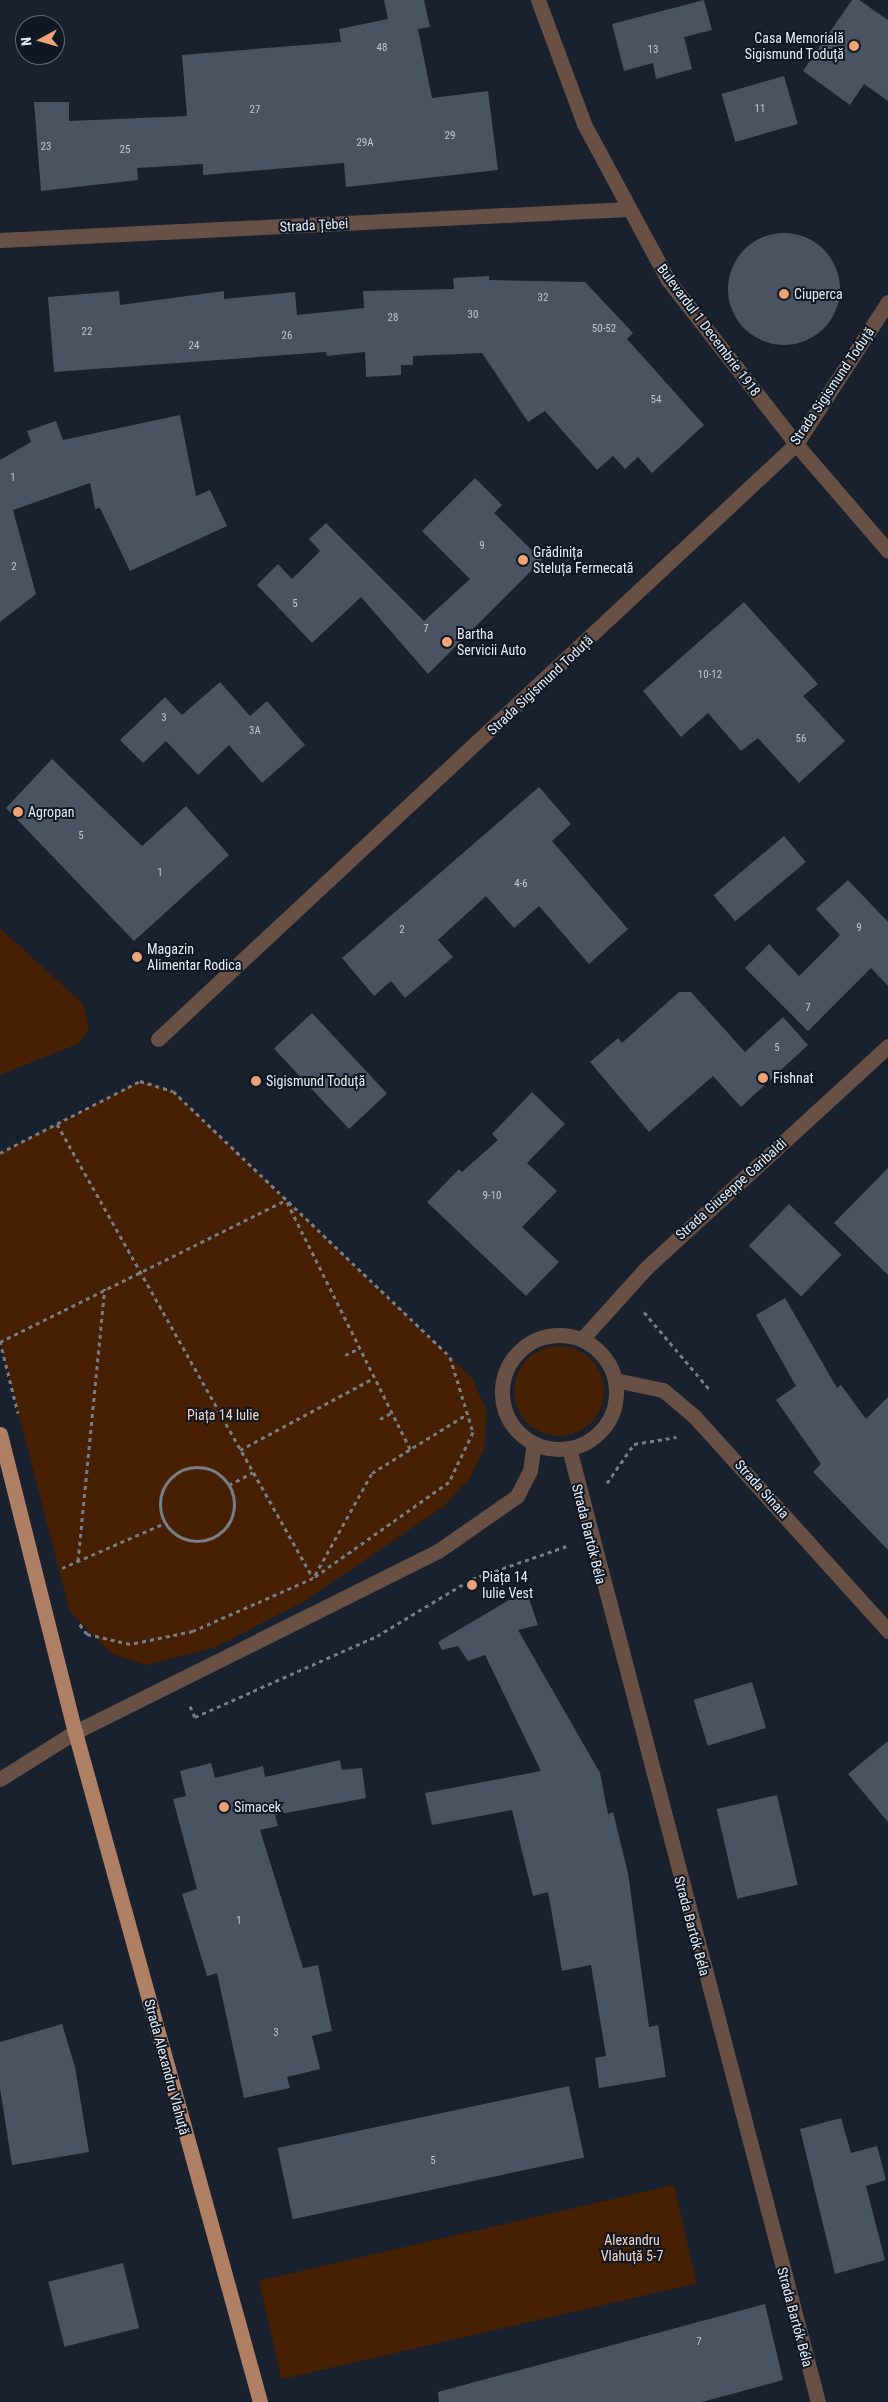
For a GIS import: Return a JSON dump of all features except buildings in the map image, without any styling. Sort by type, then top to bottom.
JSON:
[{"type":"main road","points":[[0,1434],[74,1732]]},
{"type":"main road","name":"Strada Alexandru Vlahuță","points":[[74,1732],[260,2402]]},
{"type":"street","name":"Bulevardul 1 Decembrie 1918","points":[[538,0],[584,124],[627,209],[668,280],[796,444],[888,551]]},
{"type":"street","name":"Strada Țebei","points":[[0,240],[627,209]]},
{"type":"street","name":"Strada Sigismund Toduță","points":[[158,1039],[796,444],[888,302]]},
{"type":"street","name":"Strada Giuseppe Garibaldi","points":[[582,1339],[641,1272],[888,1046]]},
{"type":"street","points":[[565,1335],[582,1339],[609,1363],[615,1380],[611,1416],[586,1442],[569,1448],[534,1443],[519,1433],[502,1402],[507,1368],[517,1353],[539,1339],[565,1335]]},
{"type":"street","name":"Strada Sinaia","points":[[615,1380],[663,1390],[694,1416],[888,1631]]},
{"type":"street","points":[[0,1780],[74,1732],[438,1551],[517,1496],[530,1471],[534,1443]]},
{"type":"street","name":"Strada Bartók Béla","points":[[569,1448],[818,2402]]},
{"type":"path","points":[[0,1153],[140,1081],[154,1082],[173,1091],[450,1357],[473,1432],[449,1482],[313,1578],[194,1631],[130,1644],[87,1634],[76,1619]]},
{"type":"path","points":[[57,1124],[138,1271],[316,1584]]},
{"type":"path","points":[[20,1418],[0,1342],[138,1271],[286,1200]]},
{"type":"path","points":[[286,1200],[372,1379],[410,1449]]},
{"type":"path","points":[[78,1561],[105,1288]]},
{"type":"path","points":[[345,1355],[358,1350]]},
{"type":"path","points":[[240,1450],[372,1379]]},
{"type":"path","points":[[380,1418],[391,1413]]},
{"type":"path","points":[[313,1578],[372,1473],[467,1414]]},
{"type":"path","points":[[197,1466],[221,1475],[229,1485],[234,1496],[232,1519],[216,1536],[205,1540],[182,1538],[165,1523],[160,1498],[173,1476],[197,1466]]},
{"type":"path","points":[[229,1485],[253,1472]]},
{"type":"path","points":[[59,1569],[165,1523]]},
{"type":"path","points":[[56,1560],[61,1578]]},
{"type":"green space","points":[[0,928],[83,1004],[89,1028],[80,1043],[0,1075]]},
{"type":"green space","name":"Piața 14 Iulie","points":[[140,1081],[173,1091],[472,1378],[487,1412],[484,1450],[469,1479],[443,1507],[303,1602],[216,1647],[146,1665],[112,1654],[70,1612],[0,1342],[0,1153]]},
{"type":"green space","points":[[559,1346],[576,1349],[591,1359],[601,1374],[604,1391],[601,1408],[591,1423],[576,1433],[559,1436],[542,1433],[527,1423],[517,1408],[514,1391],[517,1374],[527,1359],[542,1349]]},
{"type":"green space","name":"Alexandru Vlahuță 5-7","points":[[674,2185],[697,2283],[282,2379],[259,2281]]},
{"type":"place","name":"Casa Memorială Sigismund Toduță","points":[[854,46]]},
{"type":"place","name":"Ciuperca","points":[[784,294]]},
{"type":"place","name":"Grădinița Steluța Fermecată","points":[[523,560]]},
{"type":"place","name":"Bartha Servicii Auto","points":[[447,642]]},
{"type":"place","name":"Agropan","points":[[18,812]]},
{"type":"place","name":"Magazin Alimentar Rodica","points":[[137,957]]},
{"type":"place","name":"Fishnat","points":[[763,1078]]},
{"type":"place","name":"Sigismund Toduță","points":[[256,1081]]},
{"type":"place","name":"Piața 14 Iulie Vest","points":[[472,1585]]},
{"type":"place","name":"Simacek","points":[[224,1807]]}]
